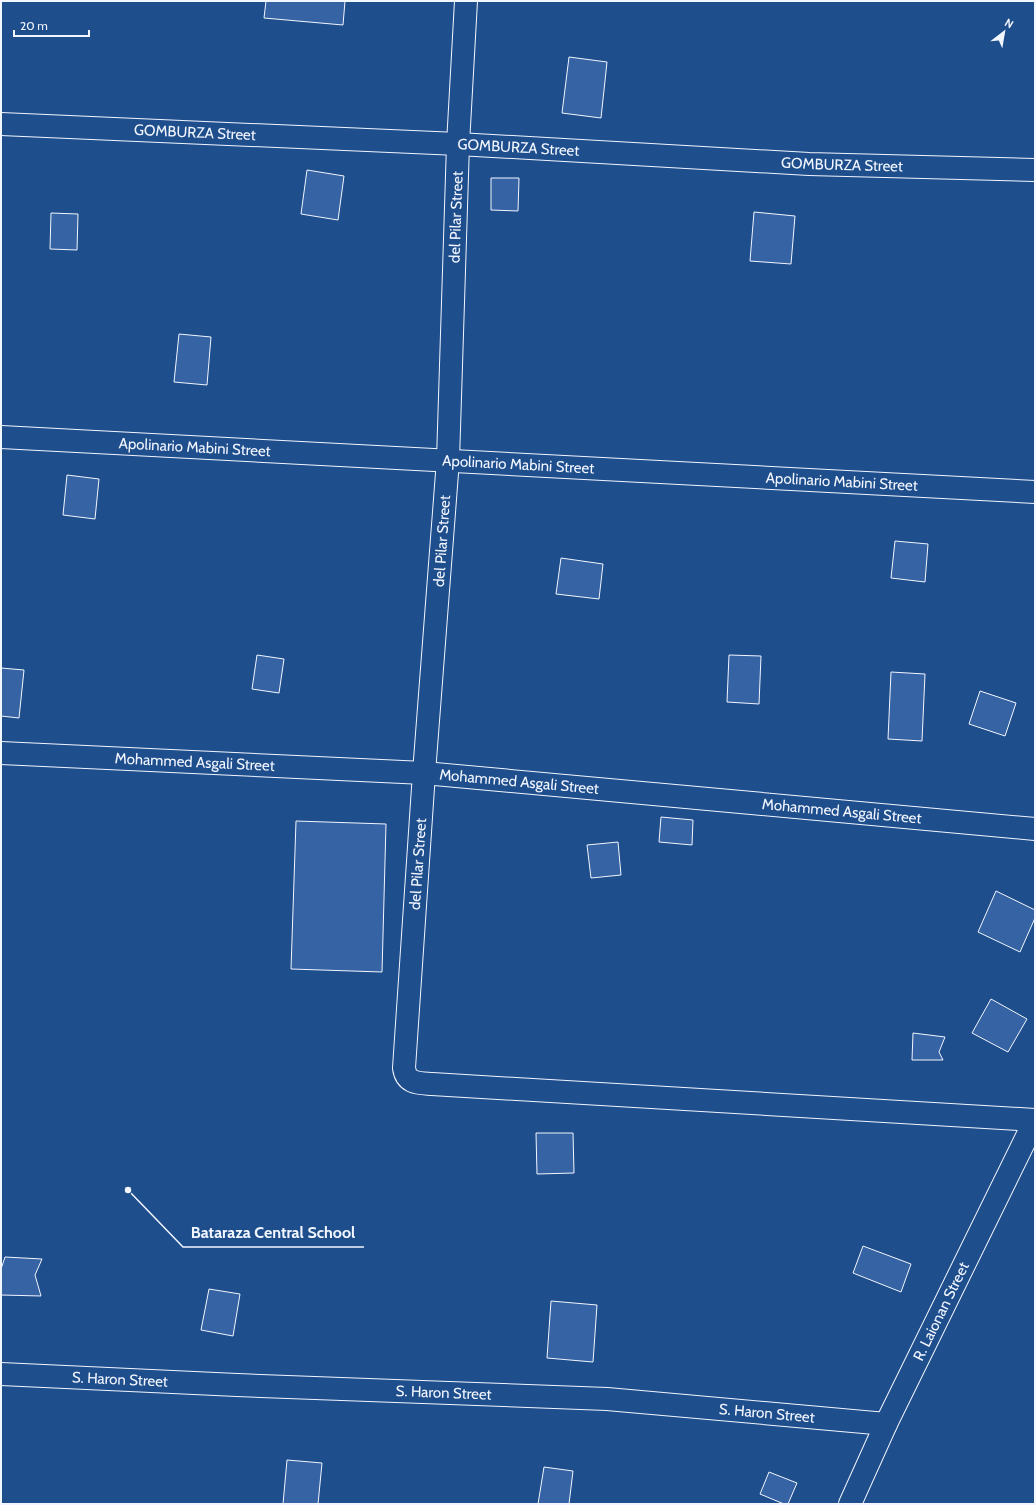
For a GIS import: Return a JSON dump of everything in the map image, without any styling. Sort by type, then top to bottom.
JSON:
[{"type":"street","name":"del Pilar Street","points":[[466,1],[458,144],[448,460],[424,774],[404,1068],[406,1076],[413,1082],[432,1084],[1035,1120]]},
{"type":"street","name":"GOMBURZA Street","points":[[1,124],[458,144],[808,164],[1035,170]]},
{"type":"street","name":"Apolinario Mabini Street","points":[[1,437],[1035,492]]},
{"type":"street","name":"Mohammed Asgali Street","points":[[1,753],[424,774],[1035,829]]},
{"type":"street","name":"R. Laionan Street","points":[[850,1504],[886,1424],[1035,1120]]},
{"type":"street","name":"S. Haron Street","points":[[1,1374],[606,1398],[886,1424]]},
{"type":"building","points":[[266,1],[345,1],[343,25],[264,18]]},
{"type":"building","points":[[569,57],[607,62],[601,118],[562,113]]},
{"type":"building","points":[[307,170],[344,176],[338,220],[301,214]]},
{"type":"building","points":[[491,178],[519,178],[518,211],[491,210]]},
{"type":"building","points":[[754,212],[795,216],[791,264],[750,261]]},
{"type":"building","points":[[51,213],[78,214],[77,250],[50,249]]},
{"type":"building","points":[[179,334],[211,337],[207,385],[174,382]]},
{"type":"building","points":[[67,475],[99,479],[95,519],[63,515]]},
{"type":"building","points":[[895,541],[928,544],[925,582],[891,578]]},
{"type":"building","points":[[561,558],[603,564],[599,599],[556,594]]},
{"type":"building","points":[[257,655],[284,659],[279,693],[252,689]]},
{"type":"building","points":[[729,655],[761,656],[759,704],[727,702]]},
{"type":"building","points":[[1,668],[24,670],[19,718],[1,716]]},
{"type":"building","points":[[891,672],[925,674],[922,741],[888,739]]},
{"type":"building","points":[[980,691],[1016,703],[1005,736],[969,724]]},
{"type":"building","points":[[661,817],[693,820],[692,845],[659,842]]},
{"type":"building","points":[[296,821],[386,824],[382,972],[291,969]]},
{"type":"building","points":[[618,842],[621,875],[591,878],[587,845]]},
{"type":"building","points":[[996,891],[1035,910],[1035,918],[1020,952],[978,932]]},
{"type":"building","points":[[991,999],[1027,1019],[1008,1052],[972,1033]]},
{"type":"building","points":[[913,1033],[945,1037],[939,1052],[943,1060],[912,1060]]},
{"type":"building","points":[[536,1133],[573,1133],[574,1173],[537,1174]]},
{"type":"building","points":[[863,1246],[911,1264],[901,1292],[853,1273]]},
{"type":"building","points":[[5,1257],[42,1259],[35,1275],[41,1296],[1,1295],[1,1269]]},
{"type":"building","points":[[209,1289],[240,1294],[233,1336],[201,1330]]},
{"type":"building","points":[[551,1301],[597,1305],[593,1362],[547,1358]]},
{"type":"building","points":[[287,1460],[322,1463],[318,1504],[283,1504]]},
{"type":"building","points":[[544,1467],[573,1471],[569,1504],[538,1504]]},
{"type":"building","points":[[769,1472],[797,1483],[788,1504],[784,1504],[760,1494]]},
{"type":"place","name":"Bataraza Central School","points":[[128,1190]]}]
